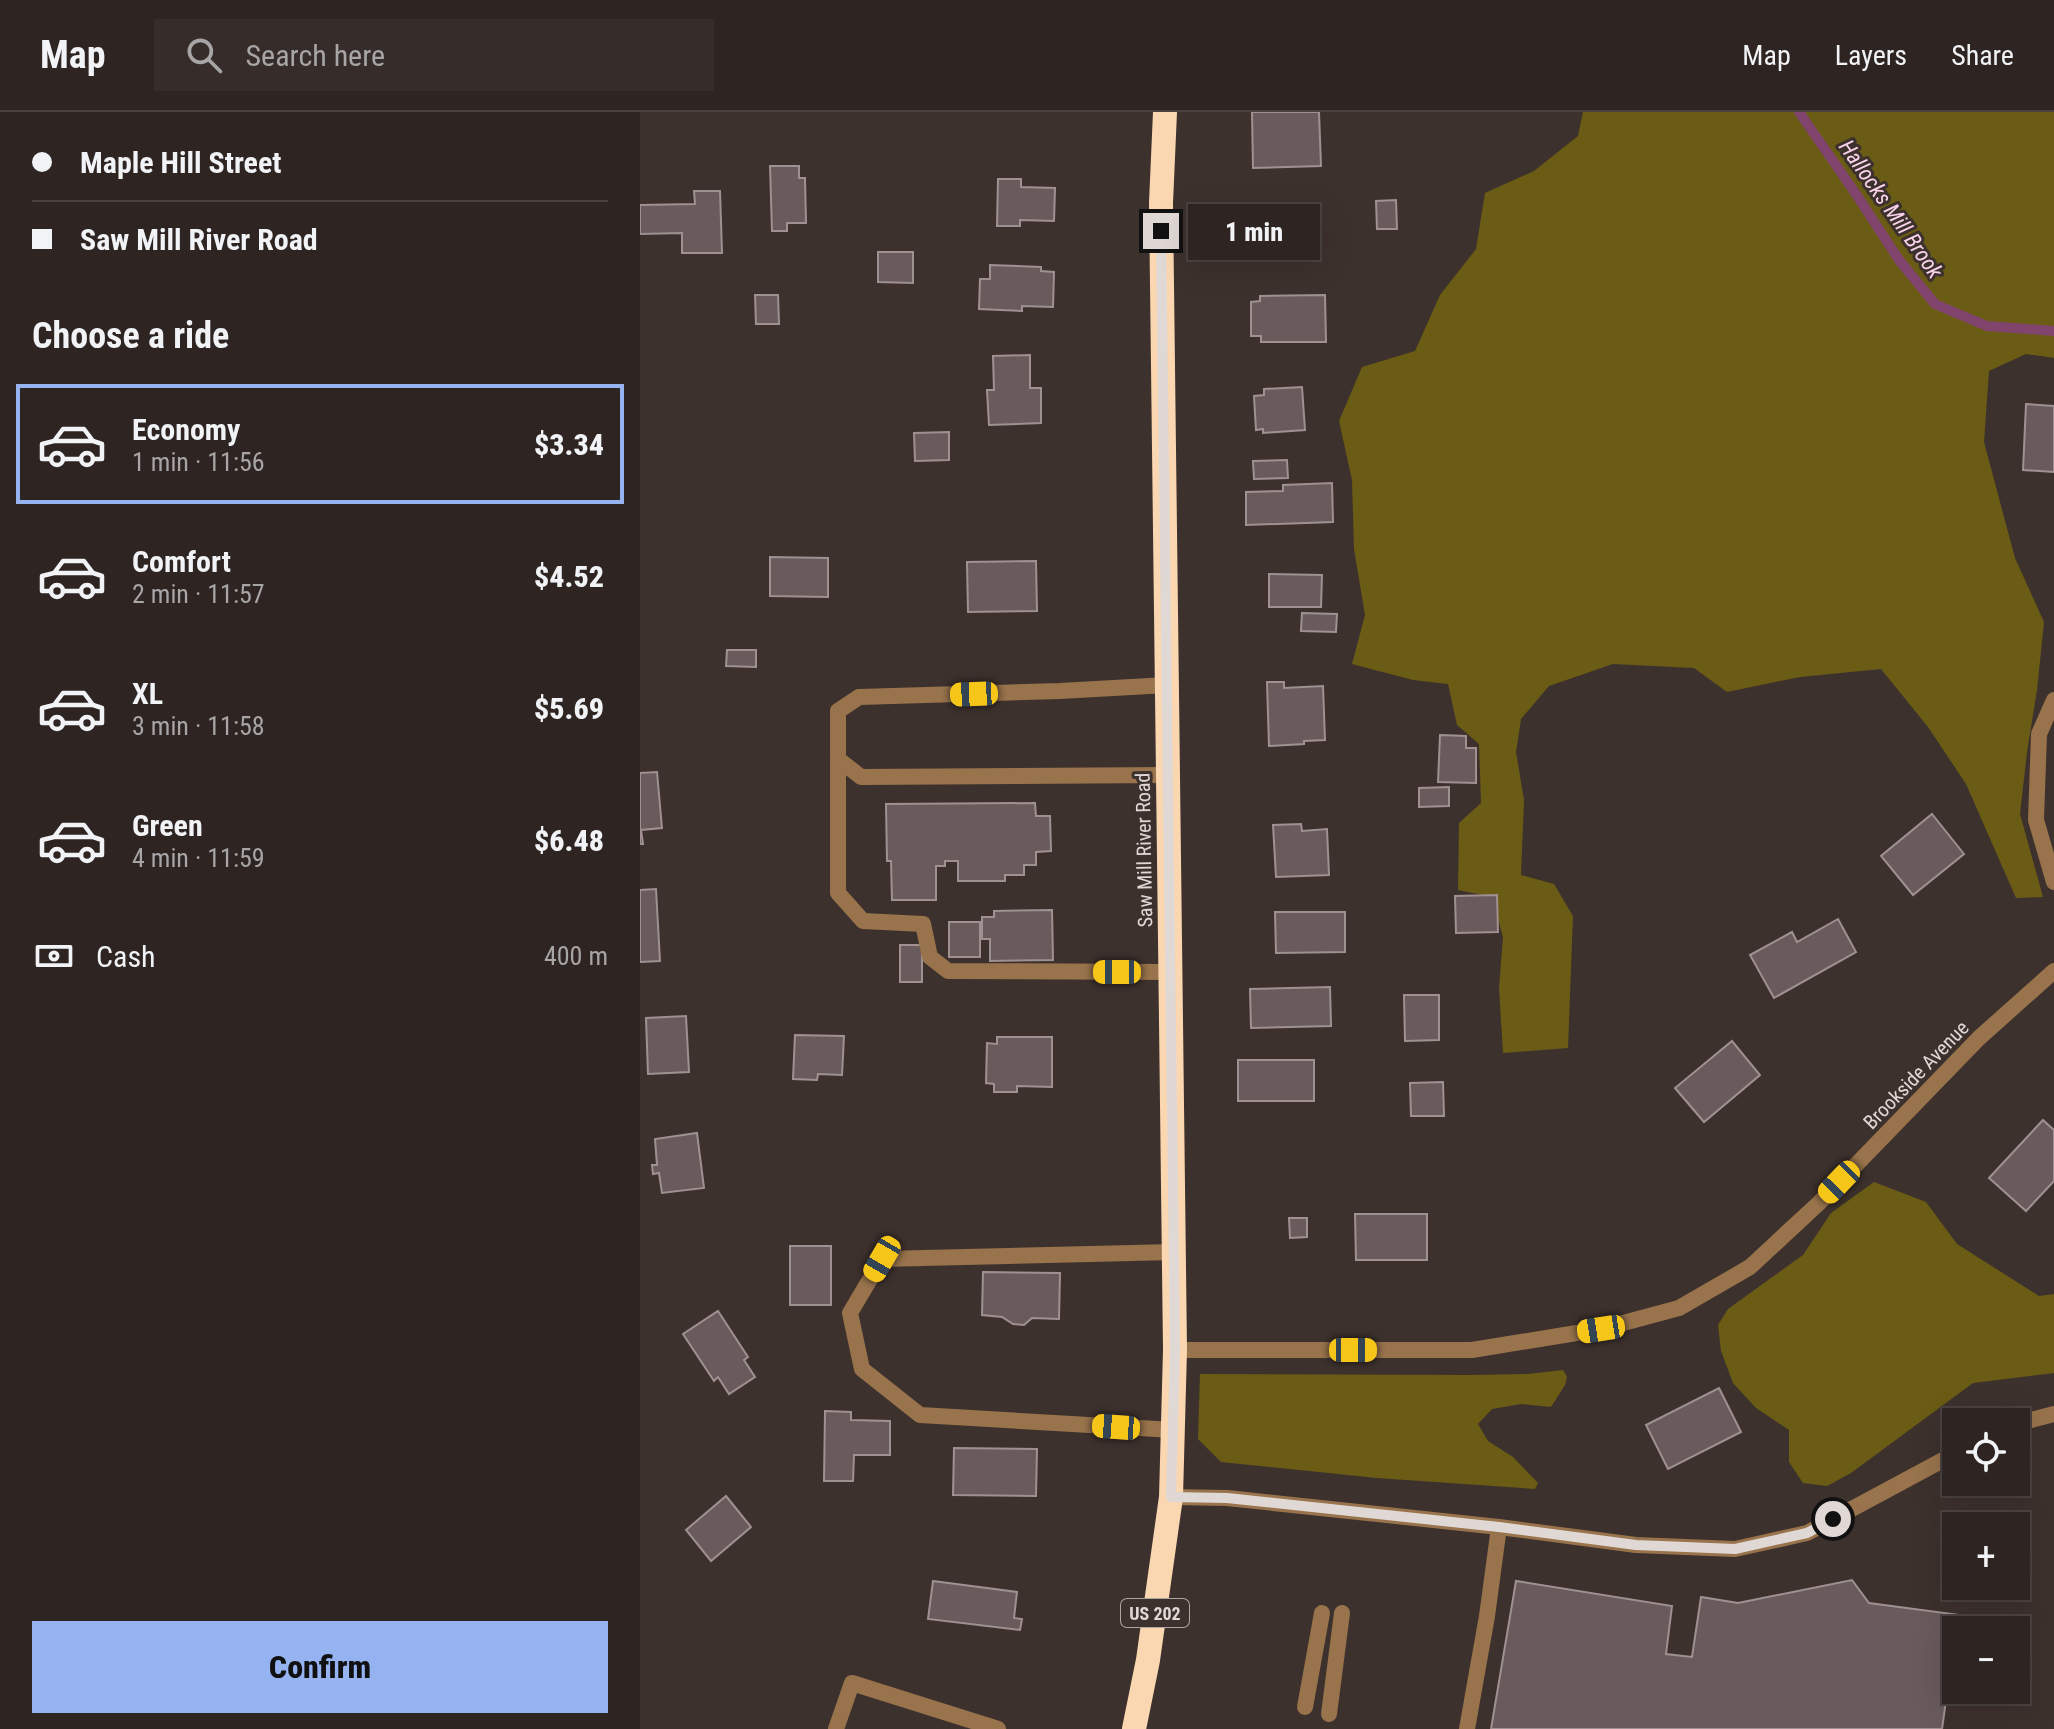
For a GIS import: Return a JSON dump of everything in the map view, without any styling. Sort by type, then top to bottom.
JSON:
[{"type":"highway","name":"Saw Mill River Road","points":[[1134,1729],[1148,1660],[1171,1497],[1174,1430],[1161,203],[1165,112]]},
{"type":"street","points":[[1167,685],[859,697],[838,711],[838,893],[863,921],[923,924],[930,957],[948,971],[1170,972]]},
{"type":"street","points":[[2054,700],[2039,734],[2036,820],[2054,882]]},
{"type":"street","points":[[838,759],[861,777],[1167,775]]},
{"type":"street","name":"Brookside Avenue","points":[[1175,1350],[1472,1350],[1601,1329],[1679,1308],[1750,1267],[1819,1203],[1979,1038],[2054,971]]},
{"type":"street","points":[[1174,1252],[882,1259],[850,1313],[862,1369],[920,1415],[1174,1430]]},
{"type":"street","points":[[2030,1421],[2054,1416]]},
{"type":"street","points":[[1171,1497],[1227,1498],[1636,1545],[1735,1549],[1807,1533],[1942,1461]]},
{"type":"street","points":[[1467,1729],[1499,1527]]},
{"type":"street","points":[[1305,1707],[1322,1613]]},
{"type":"street","points":[[1329,1714],[1342,1613]]},
{"type":"street","points":[[836,1729],[852,1683],[998,1729]]},
{"type":"shaded area","points":[[1583,112],[2054,112],[2054,358],[2026,354],[1989,371],[1984,442],[2015,558],[2044,622],[2020,814],[2043,897],[2016,898],[1966,784],[1928,727],[1881,669],[1800,677],[1727,692],[1694,668],[1613,664],[1549,686],[1521,719],[1516,752],[1524,800],[1521,875],[1554,884],[1573,916],[1568,1048],[1503,1053],[1499,988],[1503,937],[1492,897],[1458,890],[1459,823],[1481,803],[1479,744],[1457,725],[1448,684],[1413,680],[1352,664],[1365,615],[1354,549],[1352,480],[1339,421],[1362,367],[1415,351],[1440,295],[1476,249],[1485,193],[1534,171],[1578,136]]},
{"type":"shaded area","points":[[1874,1182],[1926,1202],[1957,1244],[2039,1296],[2054,1294],[2054,1373],[1973,1383],[1851,1473],[1827,1486],[1803,1483],[1789,1462],[1789,1430],[1756,1408],[1733,1383],[1721,1351],[1718,1325],[1728,1309],[1803,1255],[1831,1213]]},
{"type":"shaded area","points":[[1563,1370],[1567,1377],[1565,1385],[1551,1407],[1521,1404],[1492,1409],[1478,1424],[1488,1441],[1513,1457],[1538,1483],[1535,1489],[1377,1478],[1221,1462],[1198,1439],[1200,1374],[1471,1375]]},
{"type":"building","points":[[1252,112],[1319,112],[1321,166],[1253,168]]},
{"type":"building","points":[[770,166],[799,166],[799,178],[805,178],[806,223],[787,223],[787,231],[772,231]]},
{"type":"building","points":[[998,179],[1021,179],[1021,187],[1055,188],[1054,221],[1020,220],[1020,226],[997,226]]},
{"type":"building","points":[[694,191],[720,191],[722,253],[682,253],[682,233],[640,234],[640,205],[695,204]]},
{"type":"building","points":[[1396,200],[1397,229],[1377,229],[1376,201]]},
{"type":"building","points":[[1301,206],[1303,252],[1262,253],[1262,247],[1251,247],[1250,215],[1260,214],[1260,208]]},
{"type":"building","points":[[878,252],[913,252],[913,283],[878,282]]},
{"type":"building","points":[[990,265],[1041,267],[1041,271],[1054,272],[1053,307],[1022,306],[1022,311],[979,309],[980,279],[990,279]]},
{"type":"building","points":[[755,295],[778,295],[779,324],[756,324]]},
{"type":"building","points":[[1325,295],[1326,342],[1261,342],[1261,336],[1251,336],[1251,302],[1260,301],[1260,296]]},
{"type":"building","points":[[1030,355],[1030,388],[1041,388],[1041,423],[989,425],[987,390],[994,390],[993,356]]},
{"type":"building","points":[[1302,387],[1305,430],[1263,433],[1263,429],[1256,430],[1254,396],[1264,395],[1264,389]]},
{"type":"building","points":[[2026,404],[2054,406],[2054,472],[2023,470]]},
{"type":"building","points":[[949,432],[949,460],[915,461],[914,433]]},
{"type":"building","points":[[1287,460],[1288,478],[1254,479],[1253,461]]},
{"type":"building","points":[[1332,483],[1333,522],[1246,525],[1246,492],[1283,491],[1283,485]]},
{"type":"building","points":[[770,557],[828,558],[828,597],[770,596]]},
{"type":"building","points":[[1036,561],[1037,611],[968,612],[967,562]]},
{"type":"building","points":[[1269,574],[1322,575],[1321,607],[1269,607]]},
{"type":"building","points":[[1302,613],[1337,614],[1336,632],[1301,631]]},
{"type":"building","points":[[727,650],[756,650],[756,667],[726,666]]},
{"type":"building","points":[[1267,682],[1284,682],[1284,688],[1323,686],[1325,740],[1269,746]]},
{"type":"building","points":[[1440,735],[1466,736],[1466,748],[1476,748],[1476,783],[1438,782]]},
{"type":"building","points":[[657,772],[662,828],[641,830],[643,844],[640,844],[640,773]]},
{"type":"building","points":[[1449,787],[1449,806],[1419,807],[1419,788]]},
{"type":"building","points":[[1035,803],[1036,816],[1050,816],[1051,851],[1036,852],[1036,865],[1024,865],[1024,875],[1005,875],[1005,881],[958,881],[958,861],[945,861],[945,866],[936,866],[936,900],[892,900],[891,861],[887,861],[886,804]]},
{"type":"building","points":[[1932,814],[1964,854],[1913,895],[1881,856]]},
{"type":"building","points":[[1301,824],[1302,831],[1327,829],[1329,875],[1276,877],[1273,825]]},
{"type":"building","points":[[656,889],[660,961],[640,962],[640,890]]},
{"type":"building","points":[[1497,895],[1498,932],[1456,933],[1455,896]]},
{"type":"building","points":[[1052,910],[1053,960],[990,961],[990,939],[982,939],[982,917],[994,917],[994,911]]},
{"type":"building","points":[[1275,912],[1345,912],[1345,952],[1276,953]]},
{"type":"building","points":[[1838,919],[1856,952],[1774,998],[1750,955],[1792,932],[1797,942]]},
{"type":"building","points":[[949,922],[980,922],[980,957],[949,957]]},
{"type":"building","points":[[900,945],[922,945],[922,982],[900,982]]},
{"type":"building","points":[[1330,987],[1331,1026],[1251,1028],[1250,989]]},
{"type":"building","points":[[1404,995],[1439,995],[1439,1040],[1405,1041]]},
{"type":"building","points":[[686,1016],[689,1072],[648,1074],[646,1018]]},
{"type":"building","points":[[795,1035],[844,1036],[842,1075],[818,1074],[817,1080],[793,1079]]},
{"type":"building","points":[[997,1037],[1052,1037],[1052,1087],[1017,1086],[1017,1092],[994,1092],[994,1084],[986,1083],[987,1043],[997,1044]]},
{"type":"building","points":[[1732,1041],[1760,1075],[1704,1122],[1675,1088]]},
{"type":"building","points":[[1238,1060],[1314,1060],[1314,1101],[1238,1101]]},
{"type":"building","points":[[1443,1082],[1444,1116],[1411,1116],[1410,1083]]},
{"type":"building","points":[[2043,1120],[2054,1130],[2054,1181],[2026,1211],[1989,1178]]},
{"type":"building","points":[[697,1133],[704,1188],[662,1193],[659,1173],[653,1174],[652,1165],[657,1165],[655,1139]]},
{"type":"building","points":[[1355,1214],[1427,1214],[1427,1260],[1356,1260]]},
{"type":"building","points":[[1289,1218],[1307,1218],[1307,1237],[1290,1238]]},
{"type":"building","points":[[790,1246],[831,1246],[831,1305],[790,1305]]},
{"type":"building","points":[[983,1272],[1060,1273],[1059,1319],[1032,1318],[1024,1325],[1013,1324],[1002,1317],[982,1315]]},
{"type":"building","points":[[718,1311],[748,1357],[744,1360],[755,1377],[729,1394],[718,1377],[714,1381],[683,1334]]},
{"type":"building","points":[[1719,1388],[1741,1432],[1668,1469],[1646,1425]]},
{"type":"building","points":[[825,1411],[851,1412],[851,1420],[890,1421],[890,1455],[854,1455],[853,1481],[824,1481]]},
{"type":"building","points":[[954,1448],[1037,1449],[1036,1496],[953,1495]]},
{"type":"building","points":[[726,1496],[751,1527],[711,1561],[686,1530]]},
{"type":"building","points":[[1852,1580],[1869,1603],[1960,1615],[1942,1616],[1942,1704],[1946,1704],[1942,1729],[1491,1729],[1516,1581],[1672,1606],[1666,1654],[1692,1657],[1701,1597],[1738,1603]]},
{"type":"building","points":[[933,1581],[1017,1592],[1014,1618],[1022,1619],[1020,1630],[928,1619]]},
{"type":"waterway","name":"Hallocks Mill Brook","points":[[1799,112],[1899,260],[1935,304],[1987,326],[2054,331]]},
{"type":"route","points":[[1161,231],[1175,1350],[1171,1497],[1227,1498],[1636,1545],[1735,1549],[1807,1533],[1833,1519]]}]
